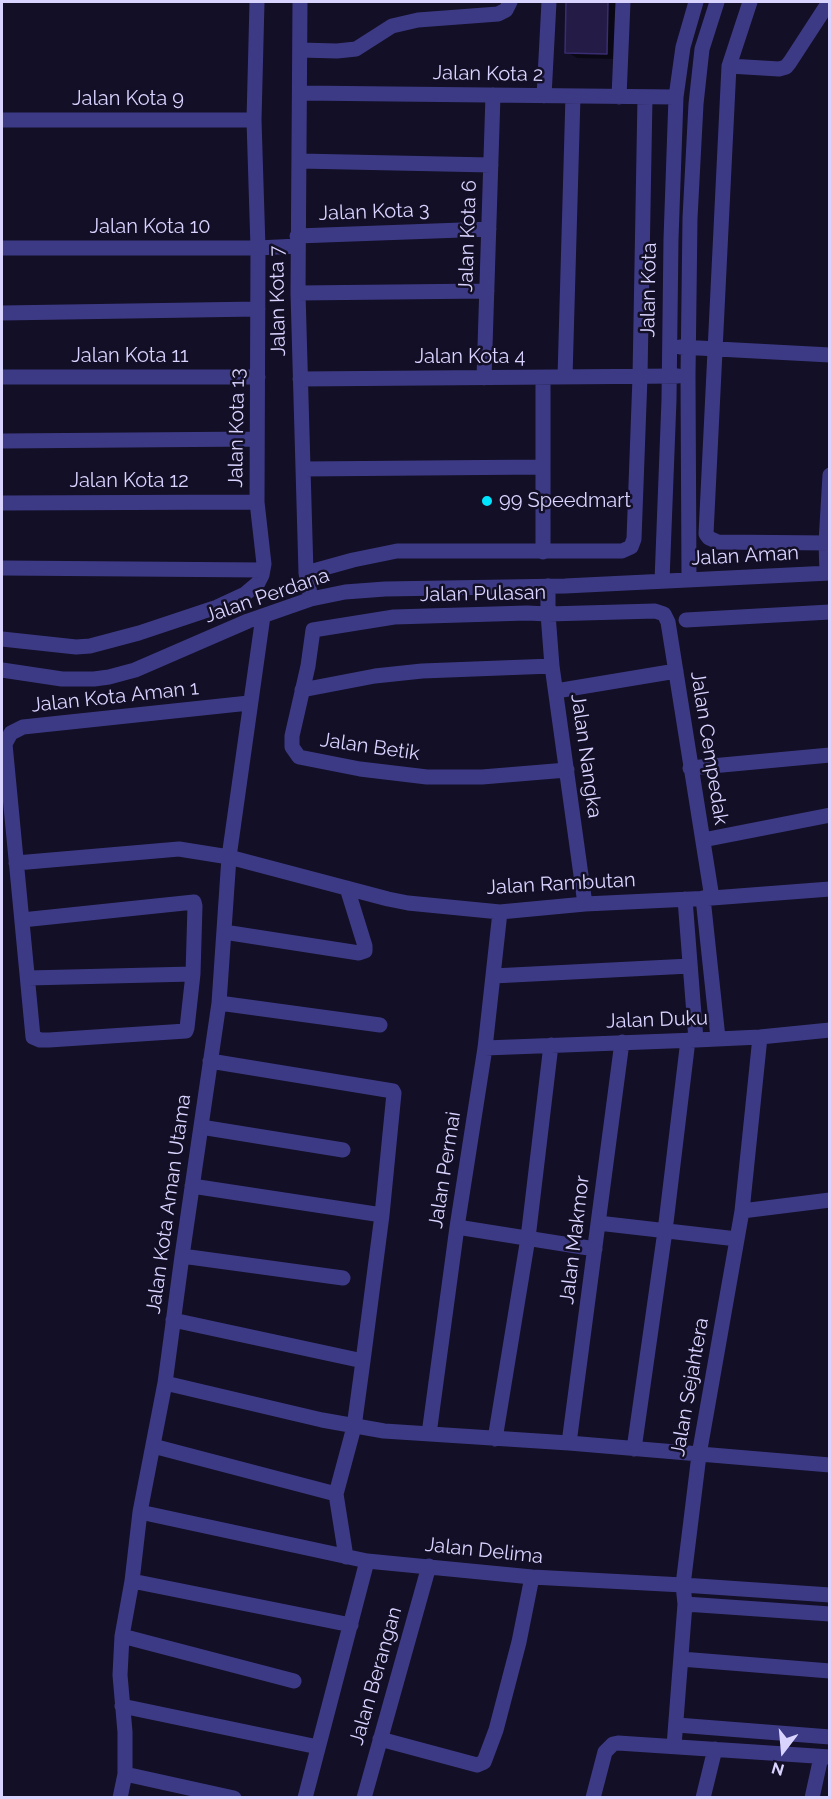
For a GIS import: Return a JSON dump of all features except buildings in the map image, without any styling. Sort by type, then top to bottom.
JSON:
[{"type":"street","name":"Jalan Kota 13","points":[[256,2],[254,120],[258,248],[257,502],[263,570]]},
{"type":"street","name":"Jalan Kota 7","points":[[300,2],[298,293],[306,573],[311,599]]},
{"type":"street","points":[[300,50],[356,49],[392,26],[418,20],[498,14],[506,10],[510,2]]},
{"type":"street","points":[[544,96],[549,2]]},
{"type":"street","points":[[619,97],[623,2]]},
{"type":"street","name":"Jalan Kota","points":[[662,581],[670,376],[671,239],[676,97],[683,46],[696,2]]},
{"type":"street","name":"Jalan Kota","points":[[689,579],[690,218],[696,104],[702,50],[717,2]]},
{"type":"street","points":[[750,2],[729,66],[706,534],[718,542],[828,543]]},
{"type":"street","points":[[729,66],[778,69],[786,67],[829,2]]},
{"type":"street","name":"Jalan Kota 2","points":[[300,93],[676,97]]},
{"type":"street","name":"Jalan Kota 6","points":[[484,378],[493,95]]},
{"type":"street","points":[[565,378],[573,96]]},
{"type":"street","points":[[306,573],[397,551],[622,551],[627,550],[634,543],[640,377],[645,97]]},
{"type":"street","name":"Jalan Kota 9","points":[[2,120],[254,120]]},
{"type":"street","points":[[298,161],[491,165]]},
{"type":"street","name":"Jalan Kota 3","points":[[298,241],[489,229]]},
{"type":"street","name":"Jalan Kota 10","points":[[2,248],[258,248],[298,241]]},
{"type":"street","points":[[298,293],[487,291]]},
{"type":"street","points":[[2,312],[258,309]]},
{"type":"street","points":[[669,348],[716,348],[830,355]]},
{"type":"street","name":"Jalan Kota 4","points":[[300,379],[688,376]]},
{"type":"street","name":"Jalan Kota 11","points":[[2,377],[258,377]]},
{"type":"street","points":[[543,378],[543,552]]},
{"type":"street","points":[[2,441],[257,440]]},
{"type":"street","points":[[303,469],[543,467]]},
{"type":"street","points":[[828,573],[830,475]]},
{"type":"street","name":"Jalan Kota 12","points":[[2,503],[257,502]]},
{"type":"street","points":[[2,568],[263,570],[258,583],[245,594],[217,607],[139,633],[83,646],[2,639]]},
{"type":"street","name":"Jalan Aman","points":[[662,581],[828,573]]},
{"type":"street","name":"Jalan Perdana","points":[[2,670],[62,679],[108,677],[135,670],[263,616],[311,599],[345,592],[662,581]]},
{"type":"street","name":"Jalan Nangka","points":[[548,586],[552,666],[585,904]]},
{"type":"street","name":"Jalan Pulasan","points":[[313,630],[394,617],[527,612],[548,614],[655,611]]},
{"type":"street","name":"Jalan Cempedak","points":[[655,611],[664,614],[668,622],[703,840],[718,1038]]},
{"type":"street","points":[[686,620],[830,612]]},
{"type":"street","name":"Jalan Kota Aman Utama","points":[[120,1797],[125,1774],[125,1732],[120,1675],[122,1636],[132,1581],[140,1512],[165,1383],[219,1003],[229,857],[263,616]]},
{"type":"street","name":"Jalan Betik","points":[[313,630],[308,666],[291,740],[294,752],[305,759],[360,769],[427,777],[482,777],[567,770]]},
{"type":"street","points":[[302,690],[375,676],[422,671],[552,666]]},
{"type":"street","points":[[556,691],[676,671]]},
{"type":"street","name":"Jalan Kota Aman 1","points":[[16,863],[4,750],[11,733],[23,728],[249,703]]},
{"type":"street","points":[[690,768],[830,755]]},
{"type":"street","points":[[703,840],[830,815]]},
{"type":"street","name":"Jalan Rambutan","points":[[16,863],[179,849],[229,857],[408,903],[500,912],[585,904],[830,889]]},
{"type":"street","points":[[16,863],[33,1037],[49,1040],[186,1031],[193,974],[194,902],[22,920]]},
{"type":"street","points":[[225,932],[359,953],[364,951],[365,946],[347,888]]},
{"type":"street","points":[[634,1449],[692,1040],[685,899]]},
{"type":"street","name":"Jalan Permai","points":[[429,1434],[457,1227],[485,1048],[500,912]]},
{"type":"street","points":[[493,976],[690,966]]},
{"type":"street","points":[[28,978],[193,974]]},
{"type":"street","points":[[219,1003],[380,1024]]},
{"type":"street","name":"Jalan Duku","points":[[485,1048],[760,1037],[830,1030]]},
{"type":"street","name":"Jalan Sejahtera","points":[[674,1746],[685,1604],[684,1585],[699,1455],[742,1211],[760,1037]]},
{"type":"street","name":"Jalan Makmor","points":[[569,1443],[622,1042]]},
{"type":"street","points":[[495,1438],[528,1238],[551,1045]]},
{"type":"street","points":[[210,1061],[393,1091],[395,1095],[382,1215],[354,1427],[336,1494],[346,1557]]},
{"type":"street","points":[[201,1127],[344,1149]]},
{"type":"street","points":[[192,1186],[382,1215]]},
{"type":"street","points":[[742,1211],[830,1200]]},
{"type":"street","points":[[598,1223],[736,1239]]},
{"type":"street","points":[[457,1227],[595,1249]]},
{"type":"street","points":[[182,1256],[343,1278]]},
{"type":"street","points":[[173,1320],[363,1361]]},
{"type":"street","points":[[165,1383],[354,1427],[384,1431],[569,1443],[830,1465]]},
{"type":"street","points":[[153,1446],[336,1494]]},
{"type":"street","name":"Jalan Delima","points":[[140,1512],[367,1560],[532,1577],[830,1595]]},
{"type":"street","points":[[305,1797],[367,1560]]},
{"type":"street","name":"Jalan Berangan","points":[[364,1797],[429,1566]]},
{"type":"street","points":[[380,1739],[477,1765],[484,1762],[491,1748],[519,1642],[532,1577]]},
{"type":"street","points":[[132,1581],[351,1625]]},
{"type":"street","points":[[685,1604],[830,1614]]},
{"type":"street","points":[[122,1636],[294,1681]]},
{"type":"street","points":[[681,1659],[830,1671]]},
{"type":"street","points":[[122,1706],[318,1747]]},
{"type":"street","points":[[677,1725],[830,1737]]},
{"type":"street","points":[[593,1797],[605,1752],[613,1744],[623,1742],[825,1757],[812,1797]]},
{"type":"street","points":[[703,1797],[715,1749]]},
{"type":"street","points":[[125,1774],[234,1797]]},
{"type":"place","name":"99 Speedmart","points":[[487,501]]}]
